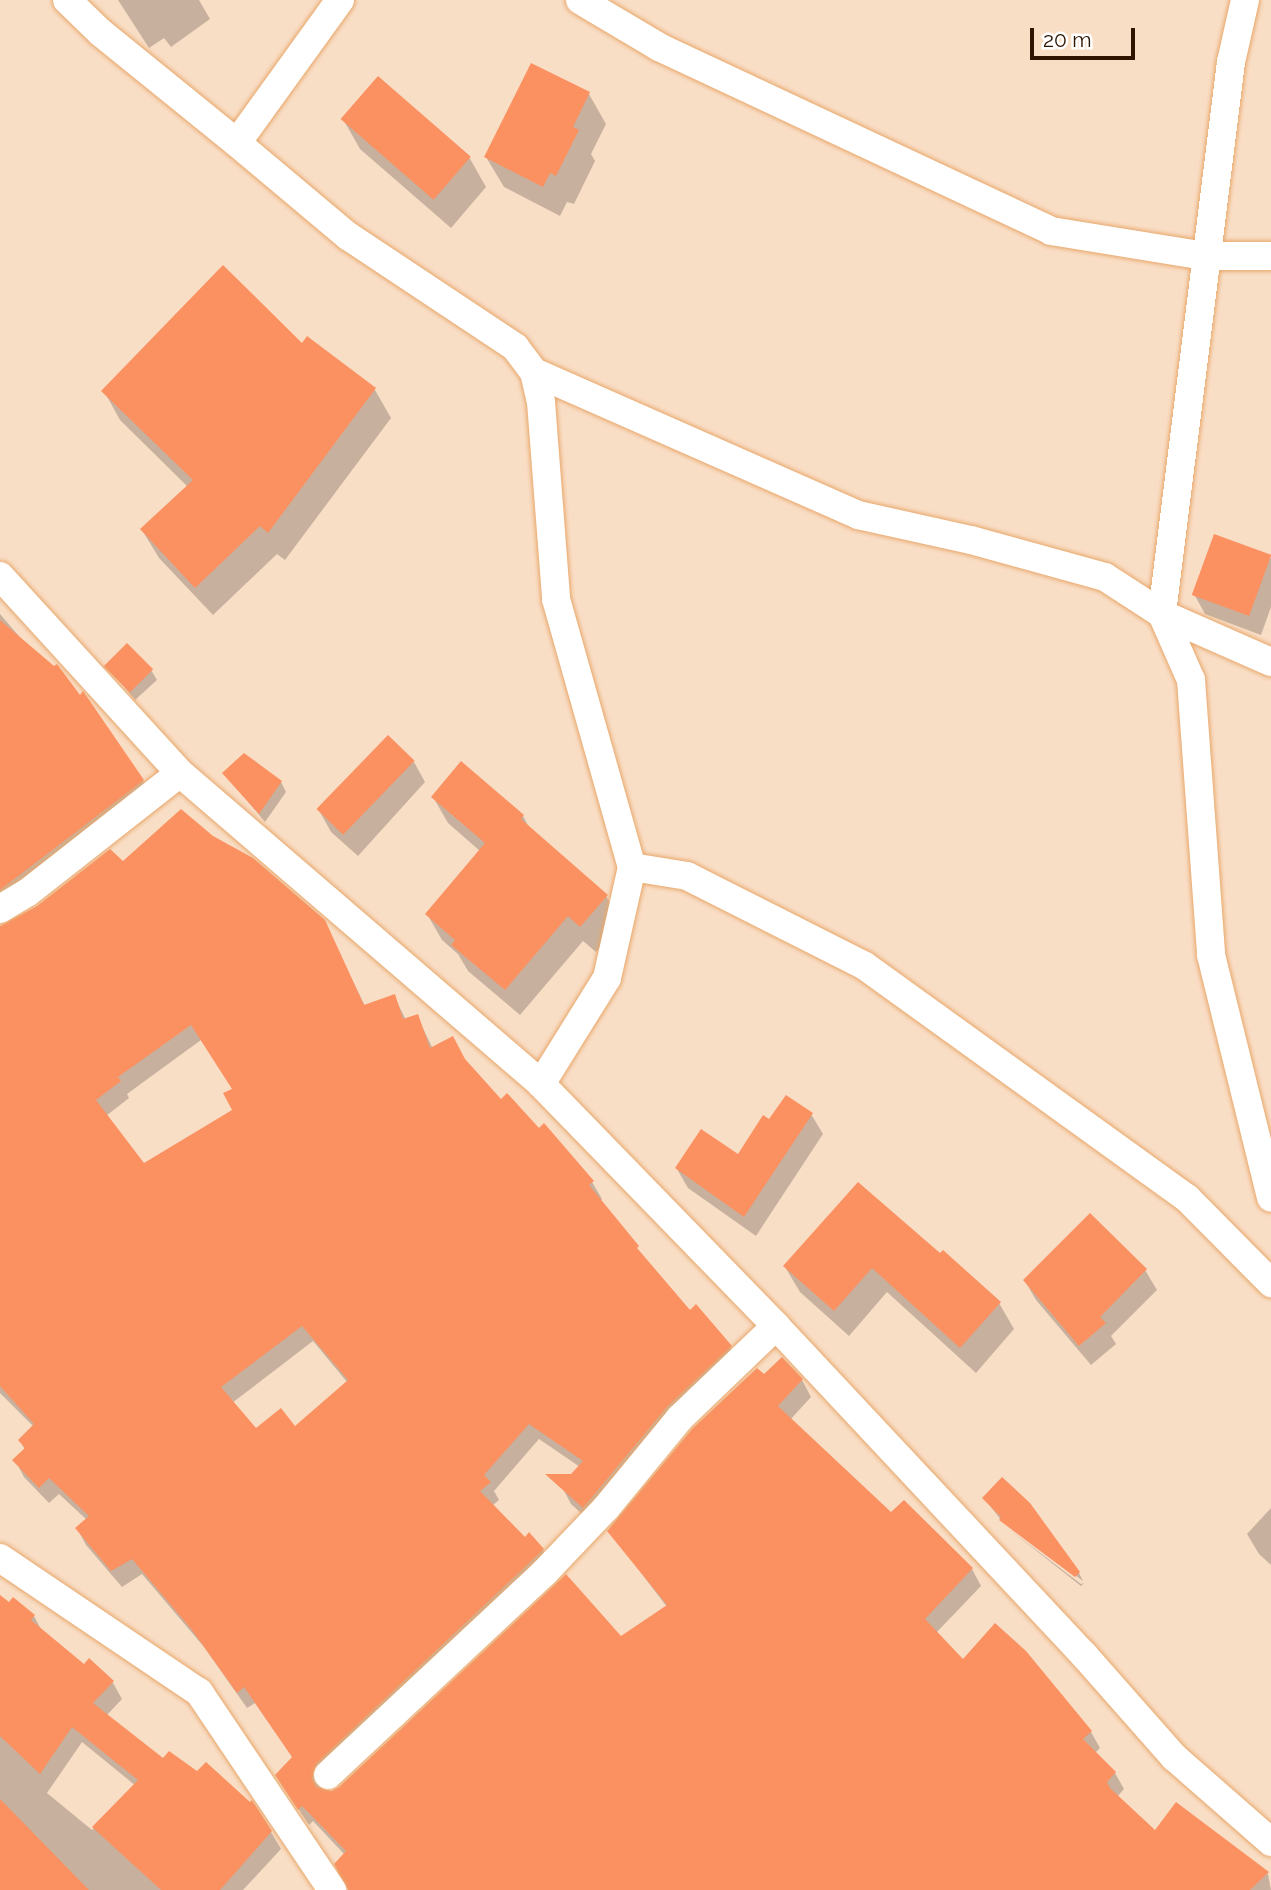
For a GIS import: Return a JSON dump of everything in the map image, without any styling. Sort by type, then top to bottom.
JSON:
[{"type":"street","points":[[67,0],[121,50],[348,236],[515,347],[534,372],[541,402],[556,599],[632,867],[607,978],[541,1084]]},
{"type":"street","points":[[237,143],[340,0]]},
{"type":"street","points":[[580,0],[659,47],[1051,232],[1206,256],[1271,256]]},
{"type":"street","points":[[1245,0],[1231,62],[1162,614],[1191,680],[1211,955],[1271,1198]]},
{"type":"street","points":[[534,372],[859,515],[971,540],[1105,578],[1162,614],[1271,663]]},
{"type":"street","points":[[0,576],[180,773],[541,1084],[776,1326],[1084,1655],[1174,1757],[1271,1842]]},
{"type":"street","points":[[0,909],[27,893],[180,773]]},
{"type":"street","points":[[632,867],[687,876],[865,965],[1187,1198],[1271,1283]]},
{"type":"street","points":[[328,1775],[544,1573],[606,1508],[680,1418],[776,1326]]},
{"type":"street","points":[[0,1558],[199,1692],[311,1864],[332,1890]]},
{"type":"building","points":[[531,63],[590,92],[573,127],[579,130],[556,176],[550,173],[543,187],[484,157]]},
{"type":"building","points":[[378,76],[471,157],[433,200],[341,119]]},
{"type":"building","points":[[223,265],[302,343],[307,336],[376,388],[268,533],[260,526],[195,588],[140,529],[193,480],[101,391]]},
{"type":"building","points":[[1214,534],[1271,555],[1249,616],[1192,595]]},
{"type":"building","points":[[0,620],[54,666],[57,664],[80,695],[83,691],[144,780],[0,890]]},
{"type":"building","points":[[127,643],[153,669],[130,692],[104,666]]},
{"type":"building","points":[[388,735],[415,761],[343,835],[316,809]]},
{"type":"building","points":[[244,753],[282,781],[259,814],[222,773]]},
{"type":"building","points":[[461,761],[524,815],[521,819],[608,895],[580,927],[568,916],[505,990],[451,945],[455,940],[425,914],[485,843],[431,797]]},
{"type":"building","points":[[181,809],[213,836],[253,858],[325,920],[364,1005],[395,994],[403,1019],[418,1014],[430,1048],[453,1036],[465,1059],[501,1099],[507,1093],[539,1128],[544,1123],[594,1181],[589,1185],[639,1246],[637,1248],[690,1310],[696,1304],[732,1346],[667,1407],[583,1508],[545,1474],[571,1474],[583,1461],[529,1424],[484,1475],[491,1482],[480,1491],[525,1537],[529,1532],[544,1549],[317,1763],[312,1778],[316,1787],[331,1791],[339,1787],[566,1574],[621,1636],[667,1605],[607,1531],[692,1429],[757,1368],[764,1374],[782,1357],[803,1379],[778,1406],[891,1512],[904,1500],[973,1568],[925,1619],[963,1659],[995,1623],[1026,1651],[1092,1731],[1083,1739],[1116,1772],[1107,1782],[1110,1788],[1155,1830],[1176,1802],[1269,1872],[1250,1890],[348,1890],[334,1864],[346,1851],[302,1806],[298,1810],[275,1775],[292,1757],[244,1687],[237,1693],[192,1630],[132,1559],[111,1571],[75,1528],[89,1516],[49,1478],[39,1488],[12,1460],[25,1448],[18,1440],[34,1424],[0,1386],[0,926],[37,906],[110,849],[123,861]],"holes":[[[191,1025],[232,1089],[223,1093],[232,1110],[144,1163],[96,1100],[121,1081],[118,1077]],[[302,1326],[348,1380],[295,1426],[281,1408],[256,1428],[221,1387]]]},
{"type":"building","points":[[786,1095],[813,1113],[744,1217],[675,1168],[701,1129],[738,1154],[763,1115],[769,1119]]},
{"type":"building","points":[[858,1182],[940,1253],[943,1250],[1001,1302],[960,1348],[872,1268],[834,1311],[783,1266]]},
{"type":"building","points":[[1090,1213],[1147,1269],[1100,1317],[1106,1323],[1079,1346],[1023,1280]]},
{"type":"building","points":[[1002,1477],[1030,1503],[1080,1572],[1075,1577],[999,1520],[1001,1517],[982,1498]]},
{"type":"building","points":[[0,1595],[9,1602],[13,1597],[35,1615],[31,1620],[84,1664],[89,1658],[114,1681],[93,1703],[163,1758],[169,1751],[197,1771],[206,1762],[250,1802],[252,1800],[272,1831],[220,1890],[161,1890],[92,1827],[138,1780],[72,1727],[40,1774],[0,1736]]},
{"type":"building","points":[[0,1799],[89,1890],[0,1890]]}]
